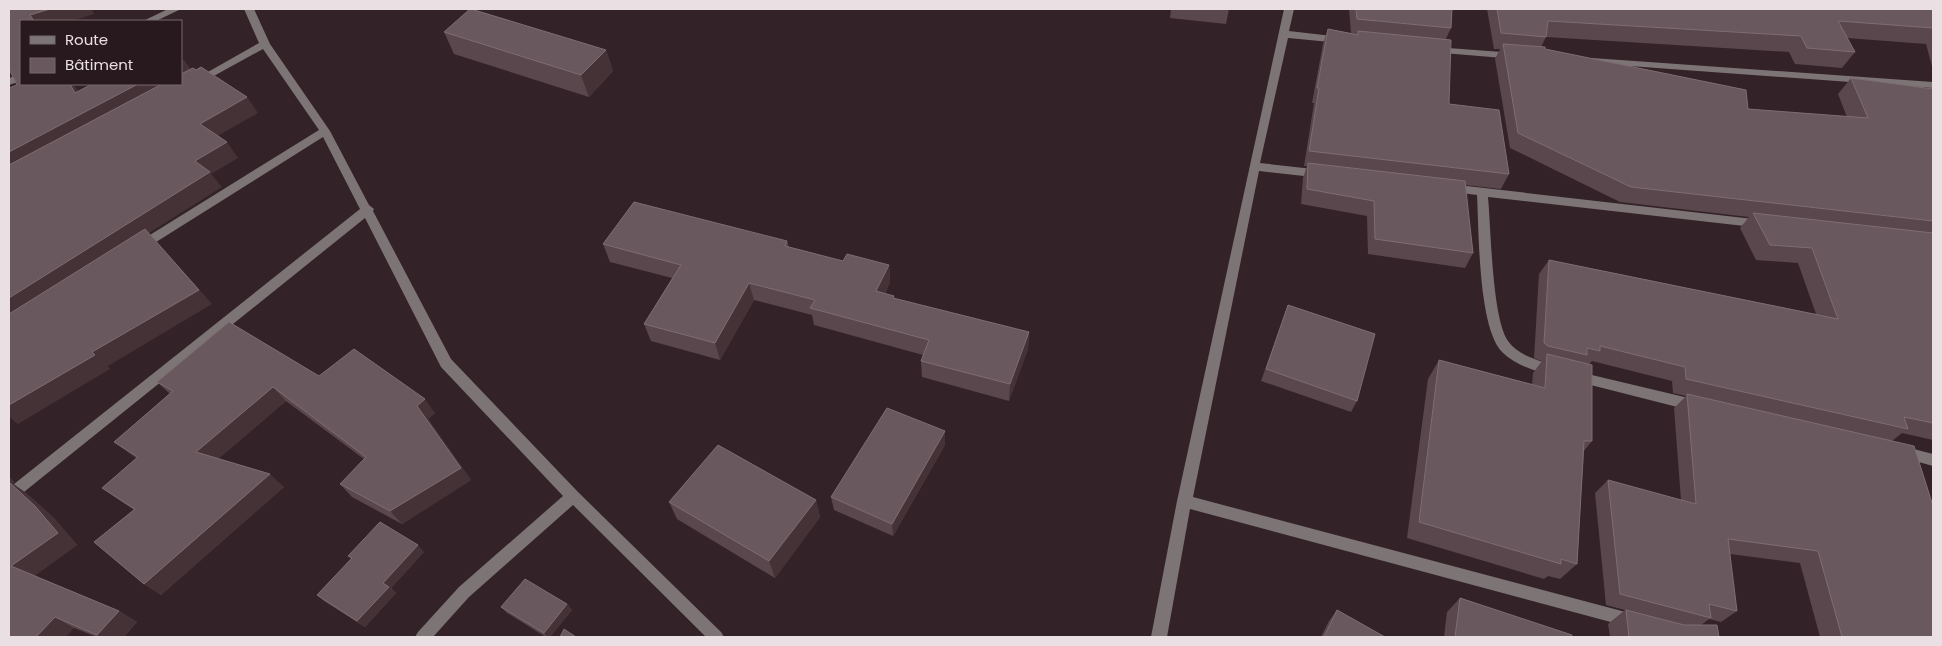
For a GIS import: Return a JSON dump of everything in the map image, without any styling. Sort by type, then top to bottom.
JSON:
[{"type":"street","points":[[150,20],[176,9]]},
{"type":"street","points":[[249,9],[265,44],[325,131],[368,209],[446,363],[572,496],[716,637]]},
{"type":"street","points":[[1159,637],[1184,501],[1289,9]]},
{"type":"street","points":[[1284,34],[1350,42]]},
{"type":"street","points":[[189,85],[265,44]]},
{"type":"street","points":[[1426,50],[1528,57]]},
{"type":"street","points":[[1584,60],[1933,85]]},
{"type":"street","points":[[134,251],[325,131]]},
{"type":"street","points":[[1254,166],[1333,175]]},
{"type":"street","points":[[1432,186],[1775,226]]},
{"type":"street","points":[[1482,192],[1491,301],[1496,333],[1504,346],[1533,366],[1711,409]]},
{"type":"street","points":[[9,496],[368,209]]},
{"type":"street","points":[[1887,449],[1933,460]]},
{"type":"street","points":[[422,637],[464,592],[572,496]]},
{"type":"street","points":[[1184,501],[1644,624]]},
{"type":"building","points":[[9,9],[50,9],[30,15],[33,20],[20,20],[20,85],[71,85],[75,93],[90,85],[136,85],[9,152],[9,88],[17,85],[9,69]]},
{"type":"building","points":[[470,9],[606,50],[581,75],[444,32]]},
{"type":"building","points":[[1356,9],[1452,9],[1451,28],[1357,19]]},
{"type":"building","points":[[1497,9],[1933,9],[1933,28],[1838,21],[1855,52],[1807,48],[1801,36],[1548,21],[1546,37],[1501,33]]},
{"type":"building","points":[[1328,29],[1358,35],[1358,31],[1451,40],[1449,104],[1499,110],[1509,174],[1309,151],[1319,88],[1317,88]]},
{"type":"building","points":[[1503,44],[1545,47],[1545,49],[1746,90],[1748,109],[1868,118],[1851,78],[1933,89],[1933,221],[1631,187],[1518,133]]},
{"type":"building","points":[[201,67],[247,97],[200,124],[227,142],[195,161],[210,172],[9,298],[9,165],[160,85],[182,85],[182,74],[193,68],[196,70]]},
{"type":"building","points":[[1308,163],[1465,181],[1473,253],[1375,239],[1374,201],[1307,189]]},
{"type":"building","points":[[634,202],[787,241],[785,246],[843,261],[847,254],[889,265],[876,291],[894,296],[893,298],[1029,332],[1010,384],[921,361],[929,340],[810,308],[815,300],[749,283],[715,343],[644,324],[681,265],[603,244]]},
{"type":"building","points":[[1753,213],[1933,233],[1933,423],[1904,417],[1908,429],[1686,379],[1685,367],[1600,346],[1600,351],[1587,348],[1587,355],[1548,346],[1544,343],[1549,260],[1838,319],[1812,248],[1770,245]]},
{"type":"building","points":[[145,229],[199,290],[92,352],[95,355],[9,405],[9,314]]},
{"type":"building","points":[[1288,305],[1375,334],[1357,401],[1266,369]]},
{"type":"building","points":[[229,322],[319,376],[354,349],[425,399],[417,406],[461,468],[390,511],[340,484],[366,457],[273,387],[196,452],[270,474],[144,584],[94,542],[135,509],[102,488],[138,457],[114,442],[173,391],[157,382]]},
{"type":"building","points":[[1547,354],[1592,365],[1592,441],[1584,441],[1577,564],[1561,559],[1561,564],[1419,522],[1439,360],[1545,388]]},
{"type":"building","points":[[1687,394],[1914,446],[1933,506],[1933,637],[1842,637],[1818,551],[1728,539],[1737,611],[1709,604],[1711,618],[1620,594],[1608,480],[1696,504]]},
{"type":"building","points":[[887,408],[945,431],[892,524],[831,497]]},
{"type":"building","points":[[718,445],[816,500],[769,561],[669,502]]},
{"type":"building","points":[[9,482],[35,506],[58,533],[11,566],[119,611],[97,635],[55,617],[36,637],[9,637]]},
{"type":"building","points":[[380,522],[418,545],[383,583],[389,587],[357,621],[317,595],[352,558],[348,556]]},
{"type":"building","points":[[525,579],[567,604],[544,633],[501,607]]},
{"type":"building","points":[[1460,598],[1572,635],[1572,637],[1455,637]]},
{"type":"building","points":[[1337,610],[1385,637],[1324,637]]},
{"type":"building","points":[[1626,610],[1684,625],[1717,625],[1719,637],[1629,637]]},
{"type":"building","points":[[564,629],[576,637],[560,637]]}]
